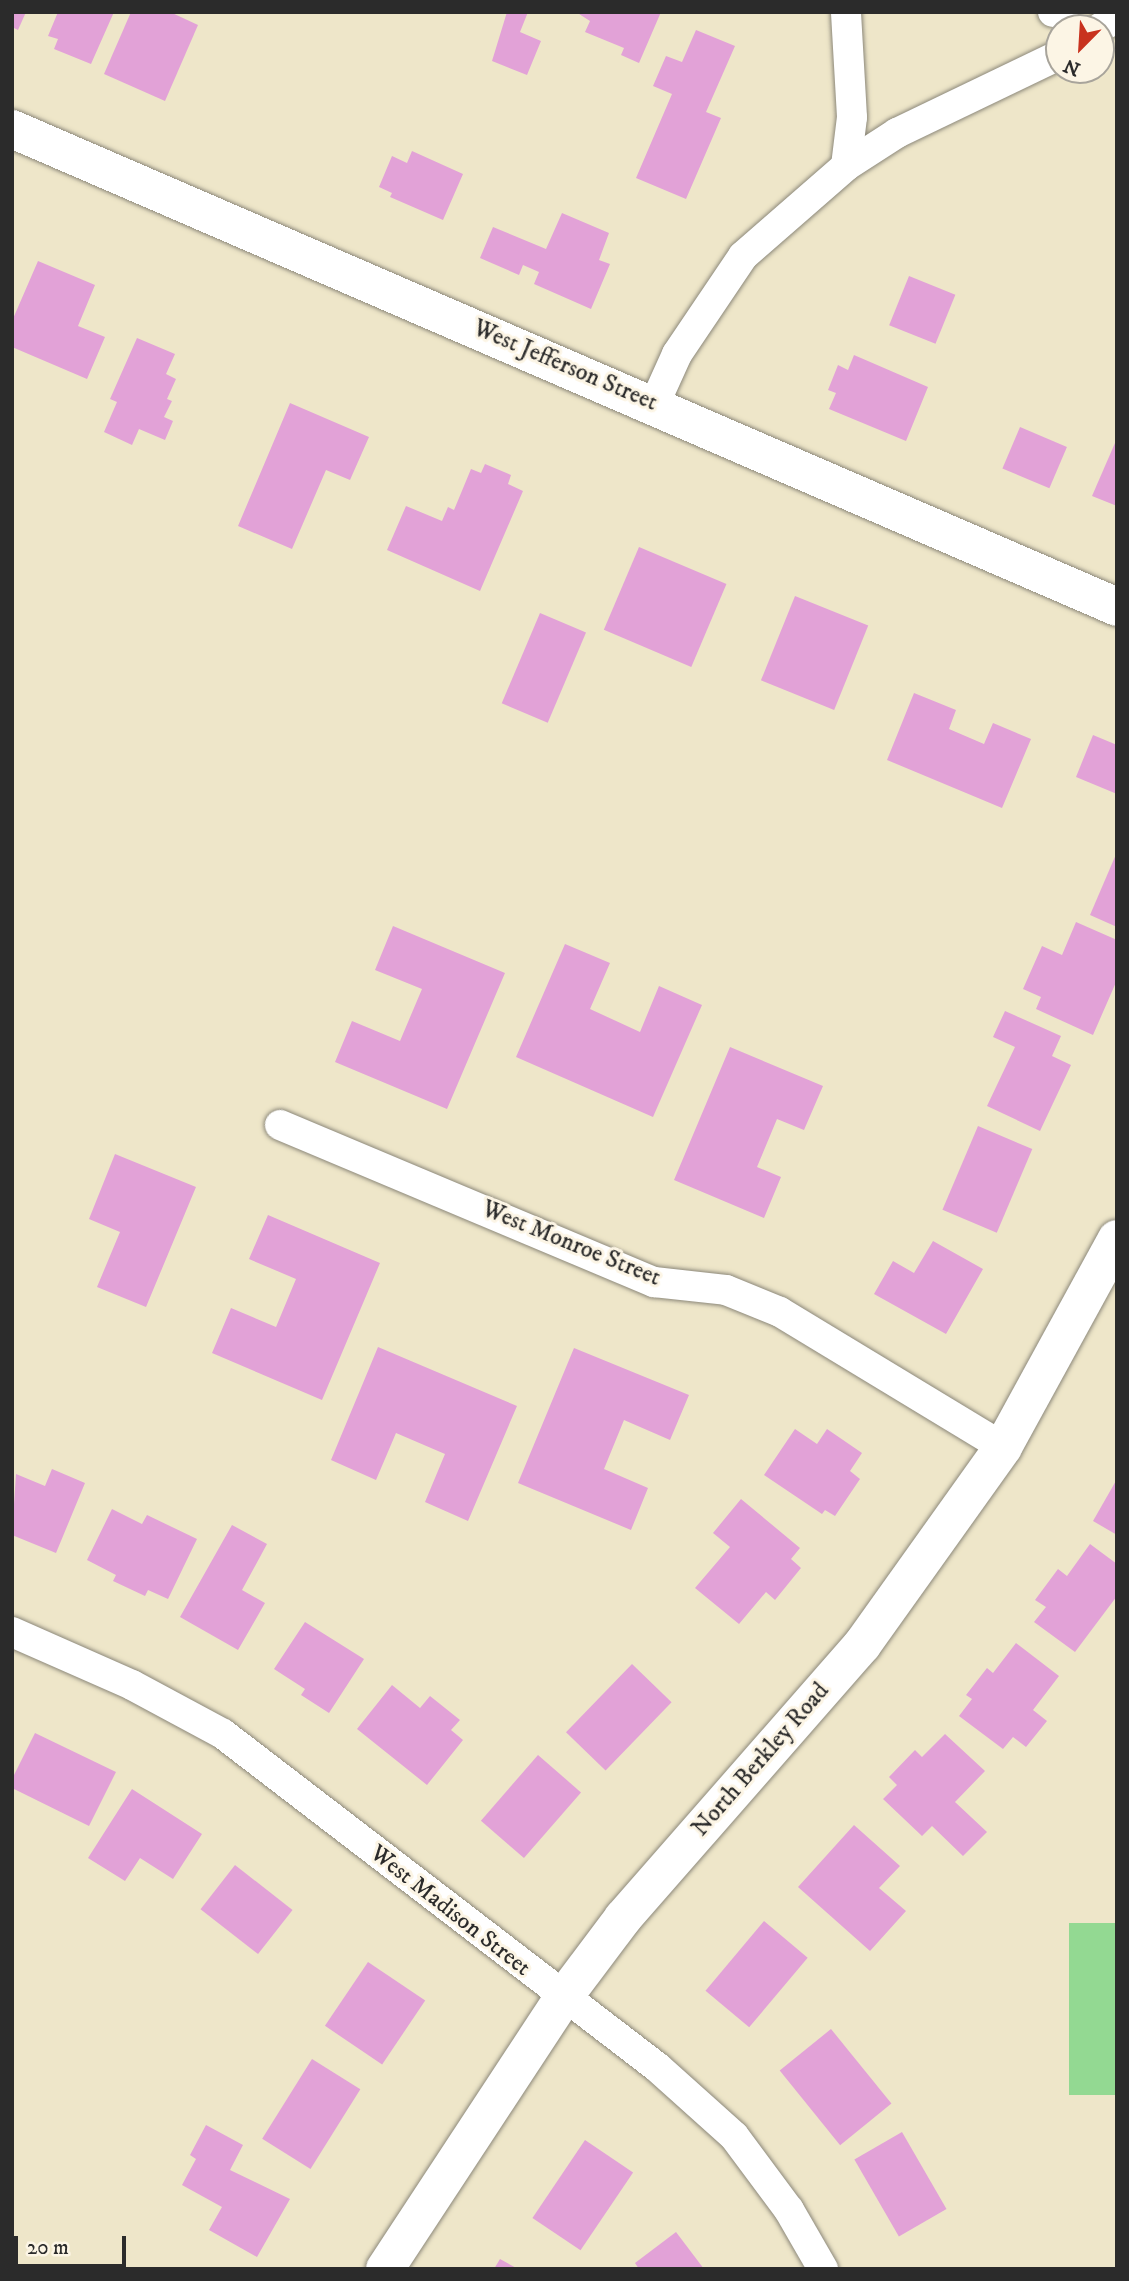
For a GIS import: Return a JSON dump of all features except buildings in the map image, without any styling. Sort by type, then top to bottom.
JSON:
[{"type":"street","points":[[846,12],[852,117],[846,166]]},
{"type":"street","points":[[1054,12],[1063,12]]},
{"type":"street","points":[[654,405],[677,354],[743,256],[846,166],[897,133],[1045,62]]},
{"type":"street","name":"West Jefferson Street","points":[[12,128],[1117,607]]},
{"type":"street","name":"West Monroe Street","points":[[280,1125],[654,1282],[726,1290],[780,1312],[1003,1447]]},
{"type":"street","name":"North Berkley Road","points":[[385,2269],[563,1998],[623,1918],[862,1645],[1003,1447],[1117,1239]]},
{"type":"street","name":"West Madison Street","points":[[12,1632],[132,1685],[223,1734],[563,1998],[657,2067],[734,2136],[789,2210],[823,2269]]},
{"type":"green space","points":[[1069,1923],[1117,1923],[1117,2095],[1069,2095]]}]
